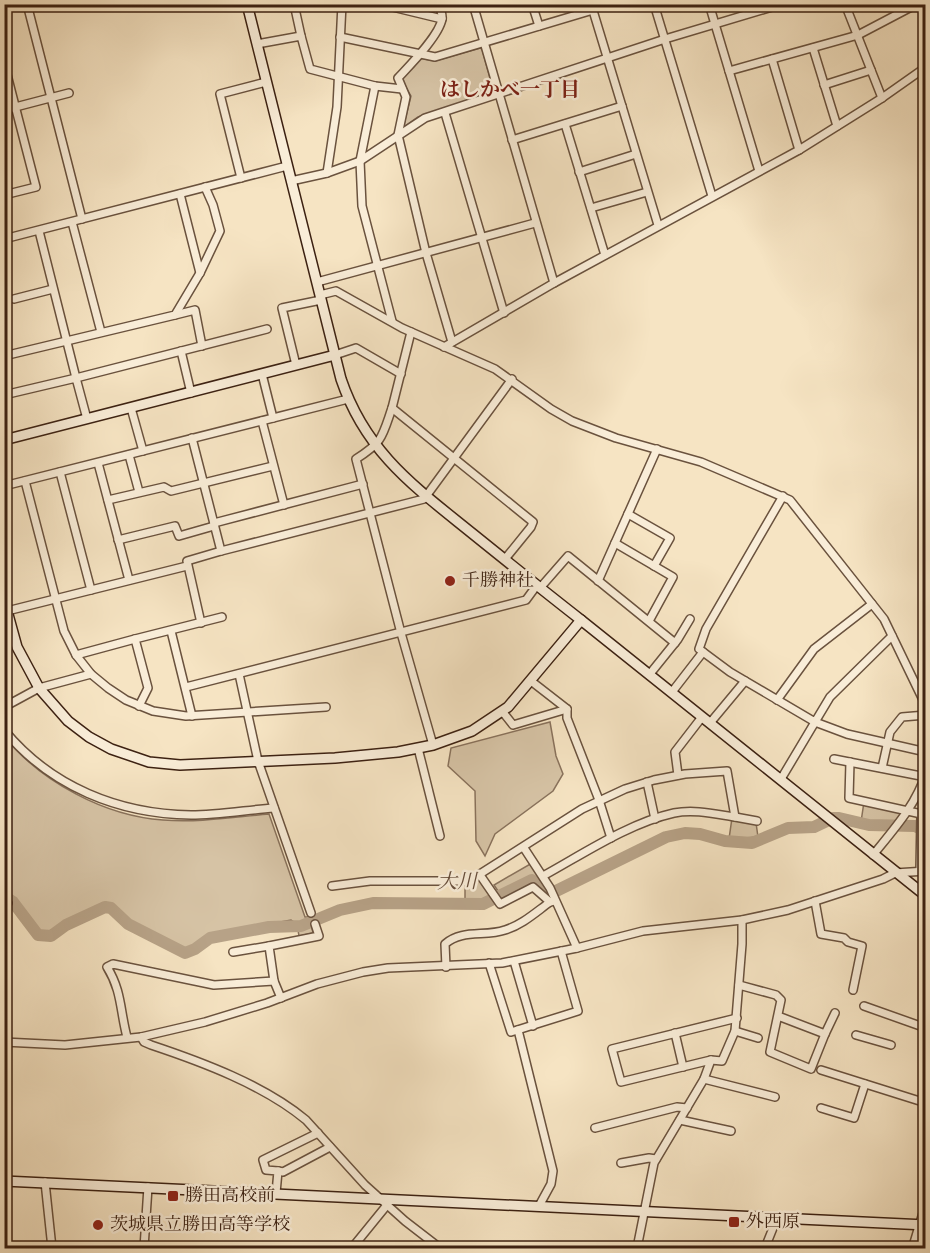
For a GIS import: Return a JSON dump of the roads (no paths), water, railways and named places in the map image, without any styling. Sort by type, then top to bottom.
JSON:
[{"type":"street","points":[[27,4],[82,219]]},
{"type":"street","points":[[247,4],[335,356],[354,413],[375,446],[403,476],[427,496],[926,896]]},
{"type":"street","points":[[294,4],[310,69],[375,86],[402,90]]},
{"type":"street","points":[[327,173],[338,107],[342,4]]},
{"type":"street","points":[[380,4],[442,19]]},
{"type":"street","points":[[439,4],[442,19],[429,43],[398,78],[406,97],[398,135],[426,253],[452,342]]},
{"type":"street","points":[[473,4],[554,283]]},
{"type":"street","points":[[532,4],[538,26]]},
{"type":"street","points":[[654,4],[712,196]]},
{"type":"street","points":[[709,4],[759,171]]},
{"type":"street","points":[[291,182],[327,173],[360,161],[425,118],[665,39],[782,4]]},
{"type":"street","points":[[845,4],[882,98]]},
{"type":"street","points":[[729,72],[858,35],[917,4]]},
{"type":"street","points":[[340,37],[435,57],[592,7],[658,225]]},
{"type":"street","points":[[257,44],[301,36]]},
{"type":"street","points":[[813,48],[837,126]]},
{"type":"street","points":[[772,59],[799,150]]},
{"type":"street","points":[[4,63],[36,187],[4,195]]},
{"type":"street","points":[[444,347],[658,225],[799,150],[882,98],[926,67]]},
{"type":"street","points":[[824,84],[871,70]]},
{"type":"street","points":[[241,178],[220,94],[266,82]]},
{"type":"street","points":[[375,86],[360,161],[362,206],[392,321]]},
{"type":"street","points":[[4,110],[69,93]]},
{"type":"street","points":[[512,140],[622,106]]},
{"type":"street","points":[[445,112],[504,313]]},
{"type":"street","points":[[565,124],[605,255]]},
{"type":"street","points":[[579,172],[636,154]]},
{"type":"street","points":[[4,239],[287,166]]},
{"type":"street","points":[[175,315],[200,273],[220,231],[205,187]]},
{"type":"street","points":[[591,208],[647,192]]},
{"type":"street","points":[[180,194],[200,273]]},
{"type":"street","points":[[72,222],[101,333]]},
{"type":"street","points":[[317,282],[535,223]]},
{"type":"street","points":[[39,231],[87,419]]},
{"type":"street","points":[[14,299],[54,289]]},
{"type":"street","points":[[296,365],[282,308],[321,298],[336,291],[411,332],[495,369],[572,421],[616,438],[701,462],[783,496],[797,507],[884,619],[926,706]]},
{"type":"street","points":[[4,356],[195,310],[202,346]]},
{"type":"street","points":[[4,395],[267,329]]},
{"type":"street","points":[[411,332],[382,439],[356,459],[401,633],[433,744]]},
{"type":"street","points":[[4,440],[335,356],[356,348],[400,374]]},
{"type":"street","points":[[181,351],[191,393]]},
{"type":"street","points":[[262,374],[273,418]]},
{"type":"street","points":[[201,622],[187,561],[424,499],[512,379]]},
{"type":"street","points":[[4,486],[348,399]]},
{"type":"street","points":[[131,408],[143,451]]},
{"type":"street","points":[[392,408],[533,522],[505,559]]},
{"type":"street","points":[[261,421],[284,505]]},
{"type":"street","points":[[192,438],[221,551]]},
{"type":"street","points":[[598,581],[657,449]]},
{"type":"street","points":[[129,455],[139,492]]},
{"type":"street","points":[[98,463],[129,580]]},
{"type":"street","points":[[108,501],[164,487],[171,491],[273,466]]},
{"type":"street","points":[[60,472],[90,590]]},
{"type":"street","points":[[25,481],[64,631],[76,655],[91,674],[108,688],[139,706],[169,715],[192,716],[326,707]]},
{"type":"street","points":[[118,540],[176,526],[178,536],[214,524],[363,484]]},
{"type":"street","points":[[783,496],[706,629],[699,649],[745,681],[815,722],[847,734],[926,752]]},
{"type":"street","points":[[628,513],[670,538],[654,566]]},
{"type":"street","points":[[615,543],[673,577],[649,621]]},
{"type":"street","points":[[186,687],[526,600],[568,556],[675,643]]},
{"type":"street","points":[[187,566],[56,599],[6,607],[17,647],[39,688],[68,721],[89,737],[111,749],[149,762],[180,765],[335,758],[398,752],[433,744],[472,731],[502,711],[531,681],[581,620]]},
{"type":"street","points":[[777,700],[814,649],[872,604]]},
{"type":"street","points":[[76,655],[222,617]]},
{"type":"street","points":[[649,675],[675,643],[690,619]]},
{"type":"street","points":[[171,631],[192,716]]},
{"type":"street","points":[[781,779],[830,697],[892,636]]},
{"type":"street","points":[[135,639],[148,687],[139,706]]},
{"type":"street","points":[[672,692],[703,652]]},
{"type":"street","points":[[4,707],[39,688],[91,674]]},
{"type":"street","points":[[239,674],[258,761],[311,913]]},
{"type":"street","points":[[531,681],[567,709]]},
{"type":"street","points":[[678,775],[675,752],[745,681]]},
{"type":"street","points":[[502,711],[513,725],[567,709]]},
{"type":"street","points":[[567,709],[567,718],[599,800],[611,838]]},
{"type":"street","points":[[882,768],[890,732],[902,717],[926,715]]},
{"type":"street","points":[[4,730],[38,764],[64,782],[106,801],[131,809],[192,815],[274,808]]},
{"type":"street","points":[[418,748],[440,836]]},
{"type":"street","points":[[834,759],[925,776],[908,811],[873,855]]},
{"type":"street","points":[[4,1042],[65,1045],[141,1037],[206,1022],[281,998],[316,984],[363,972],[388,968],[470,966],[514,961],[643,931],[742,920],[815,901],[895,873],[923,871],[920,832],[922,816],[849,798],[850,762]]},
{"type":"street","points":[[332,886],[370,881],[469,881],[599,800],[646,782],[678,775],[727,771],[735,817]]},
{"type":"street","points":[[646,782],[656,819]]},
{"type":"street","points":[[543,876],[611,838],[674,813],[690,812],[757,820]]},
{"type":"street","points":[[524,848],[550,888],[553,902],[577,948]]},
{"type":"street","points":[[480,874],[500,904],[533,887],[553,902]]},
{"type":"street","points":[[815,901],[821,934],[844,938],[862,946],[853,990]]},
{"type":"street","points":[[446,966],[445,944],[450,940],[458,936],[508,929],[553,902]]},
{"type":"street","points":[[737,1018],[612,1049],[621,1082],[711,1060],[722,1060],[735,1031],[737,1018],[742,920]]},
{"type":"street","points":[[234,952],[319,936],[315,924]]},
{"type":"street","points":[[269,946],[274,981],[281,998]]},
{"type":"street","points":[[489,963],[511,1032],[578,1011],[561,951]]},
{"type":"street","points":[[514,961],[533,1026]]},
{"type":"street","points":[[127,1037],[121,999],[115,980],[107,967],[113,964],[214,985],[274,981]]},
{"type":"street","points":[[739,985],[776,995],[781,1000],[770,1052],[811,1069],[835,1013]]},
{"type":"street","points":[[864,1006],[926,1028]]},
{"type":"street","points":[[778,1016],[825,1034]]},
{"type":"street","points":[[518,1030],[553,1171],[551,1184],[540,1206]]},
{"type":"street","points":[[735,1031],[758,1038]]},
{"type":"street","points":[[675,1033],[683,1067]]},
{"type":"street","points":[[856,1035],[891,1045]]},
{"type":"street","points":[[141,1037],[144,1042],[207,1064],[279,1100],[306,1120],[379,1198],[440,1248]]},
{"type":"street","points":[[637,1248],[643,1211],[656,1159],[704,1079],[711,1060]]},
{"type":"street","points":[[821,1070],[926,1103]]},
{"type":"street","points":[[704,1079],[775,1097]]},
{"type":"street","points":[[821,1108],[854,1118],[865,1084]]},
{"type":"street","points":[[596,1128],[677,1107],[687,1108]]},
{"type":"street","points":[[680,1120],[731,1131]]},
{"type":"street","points":[[318,1133],[263,1160],[266,1170],[283,1172],[330,1147]]},
{"type":"street","points":[[621,1163],[656,1159]]},
{"type":"street","points":[[276,1193],[278,1171]]},
{"type":"street","points":[[4,1181],[923,1224]]},
{"type":"street","points":[[45,1182],[52,1248]]},
{"type":"street","points":[[144,1248],[148,1187]]},
{"type":"street","points":[[913,1248],[923,1224],[926,1203]]},
{"type":"street","points":[[352,1248],[387,1205]]},
{"type":"street","points":[[765,1248],[773,1218]]},
{"type":"waterway","name":"大川","points":[[4,896],[13,902],[38,935],[51,936],[66,925],[105,907],[111,908],[128,924],[185,953],[210,938],[269,927],[301,926],[340,910],[373,903],[483,904],[532,880],[548,894],[666,837],[685,833],[700,834],[725,841],[752,843],[788,828],[814,827],[833,818],[869,825],[915,826],[926,831]]},
{"type":"place","name":"千勝神社","points":[[450,581]]},
{"type":"place","name":"勝田高校前","points":[[173,1196]]},
{"type":"place","name":"外西原","points":[[734,1222]]},
{"type":"place","name":"茨城県立勝田高等学校","points":[[98,1225]]},
{"type":"district","name":"はしかべ一丁目","points":[[510,91]]}]
